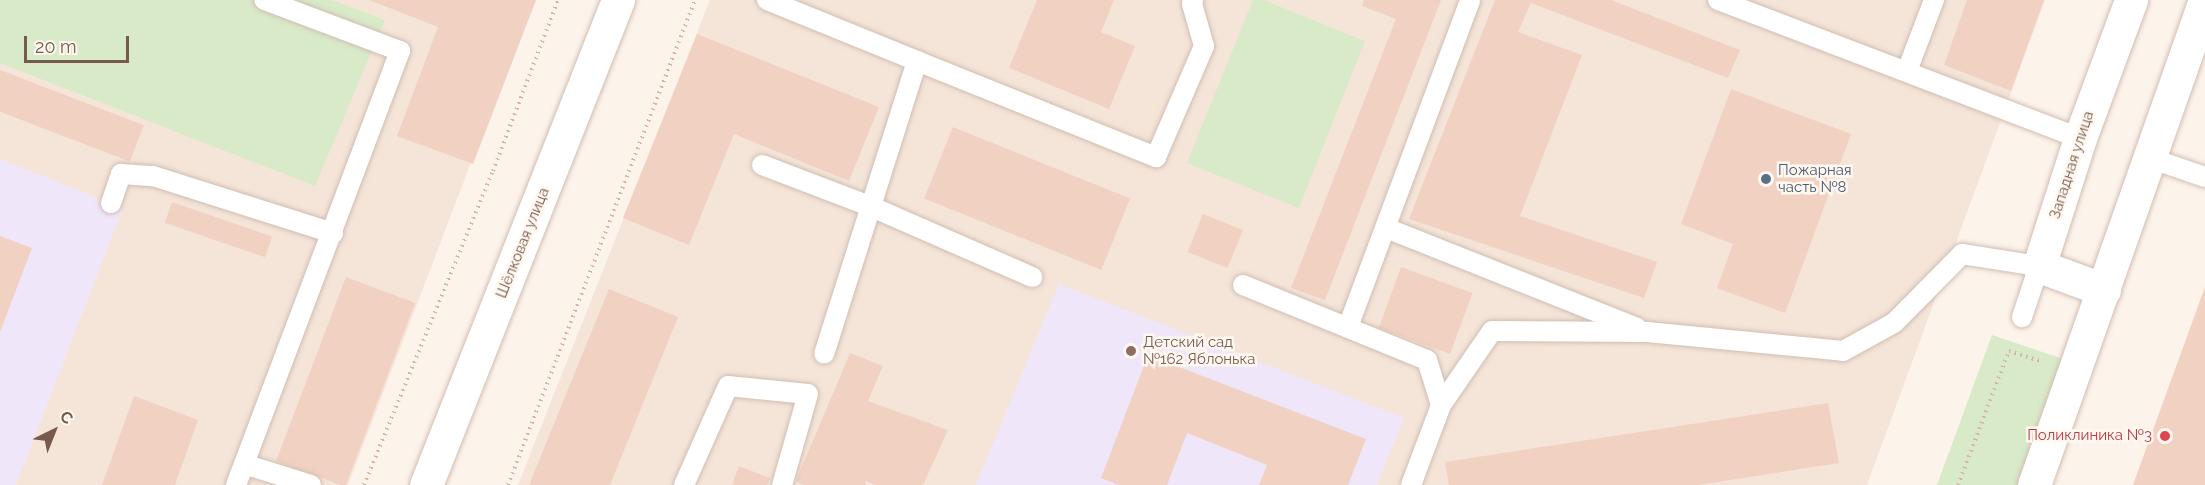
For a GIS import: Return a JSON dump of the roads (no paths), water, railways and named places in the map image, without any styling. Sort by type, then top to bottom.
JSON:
[{"type":"street","name":"Шёлковая улица","points":[[426,485],[618,0]]},
{"type":"street","name":"Западная улица","points":[[2039,266],[2080,138],[2131,0]]},
{"type":"street","points":[[2034,485],[2205,0]]},
{"type":"street","points":[[2039,266],[2104,290]]},
{"type":"lane","points":[[236,485],[400,51],[264,0]]},
{"type":"lane","points":[[767,0],[809,8],[917,62],[1156,157],[1204,46],[1192,4],[1194,0]]},
{"type":"lane","points":[[1348,327],[1470,0]]},
{"type":"lane","points":[[1718,0],[1907,70],[2080,138]]},
{"type":"lane","points":[[1907,70],[1934,0]]},
{"type":"lane","points":[[824,354],[917,62]]},
{"type":"lane","points":[[2150,158],[2205,177]]},
{"type":"lane","points":[[762,165],[872,207],[1032,277]]},
{"type":"lane","points":[[111,203],[122,174],[153,176],[333,233]]},
{"type":"lane","points":[[1386,228],[1647,332]]},
{"type":"lane","points":[[1412,485],[1441,405],[1491,331],[1647,332],[1843,351],[1894,323],[1962,254],[2039,266],[2022,317]]},
{"type":"lane","points":[[1243,285],[1427,360],[1441,405]]},
{"type":"lane","points":[[684,485],[728,386],[808,394],[782,485]]},
{"type":"lane","points":[[244,464],[311,485]]},
{"type":"place","name":"Пожарная часть №8","points":[[1766,179]]},
{"type":"place","name":"Детский сад №162 Яблонька","points":[[1131,351]]},
{"type":"place","name":"Поликлиника №3","points":[[2165,436]]}]
